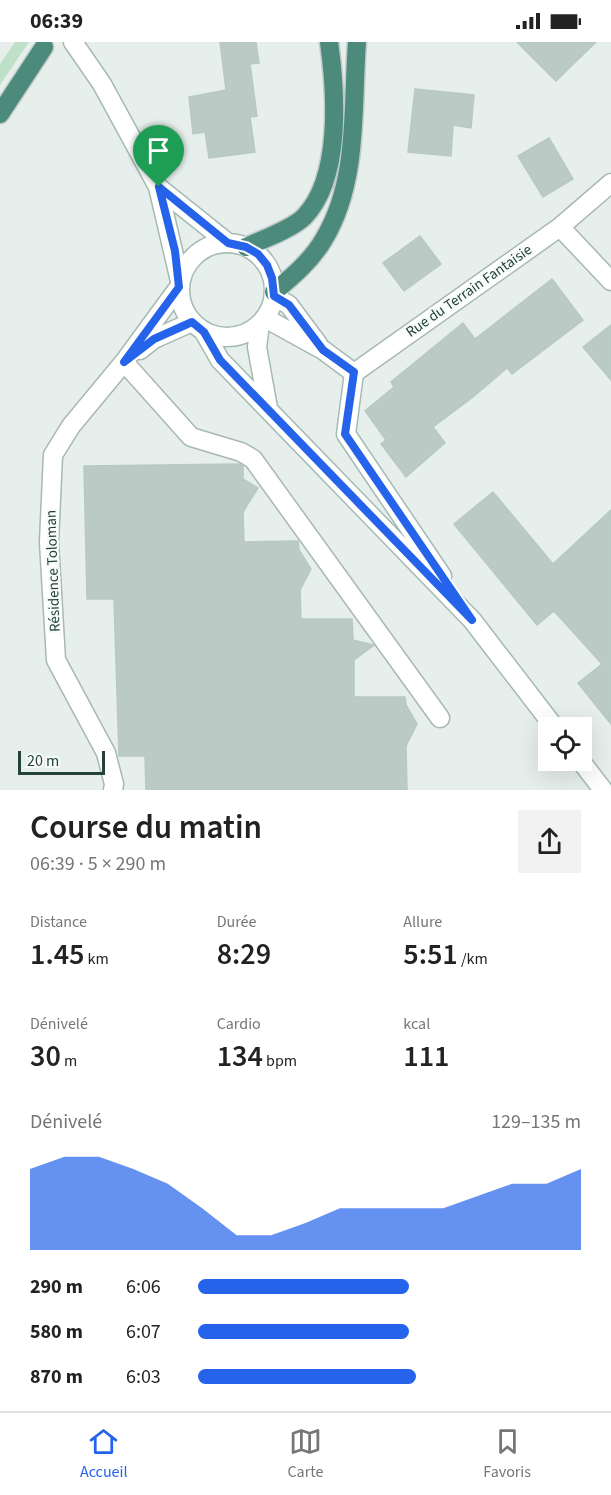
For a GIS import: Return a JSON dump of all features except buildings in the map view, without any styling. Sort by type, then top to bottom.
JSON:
[{"type":"highway","points":[[237,245],[303,218],[315,200],[327,174],[334,115],[333,69],[329,42]]},
{"type":"highway","points":[[274,294],[305,265],[323,241],[334,221],[342,198],[350,153],[357,42]]},
{"type":"highway","points":[[0,114],[44,47]]},
{"type":"street","points":[[73,42],[102,84],[159,187],[180,284],[182,306],[220,360],[472,620]]},
{"type":"street","name":"Rue du Terrain Fantaisie","points":[[354,372],[560,227],[611,183]]},
{"type":"street","points":[[159,187],[237,245],[258,254],[267,265],[274,294],[262,321],[257,347],[268,408]]},
{"type":"street","points":[[560,227],[611,281]]},
{"type":"street","points":[[124,362],[180,284],[184,268],[197,254],[214,244],[237,245]]},
{"type":"street","points":[[274,294],[289,305],[323,350]]},
{"type":"street","points":[[124,362],[154,339],[198,327],[227,338],[250,332],[262,321]]},
{"type":"street","points":[[262,321],[323,350],[354,372],[345,434],[472,620],[547,717]]},
{"type":"street","points":[[124,362],[191,437],[241,452],[254,459],[440,718]]},
{"type":"street","name":"Résidence Toloman","points":[[113,790],[114,784],[106,753],[56,660],[49,542],[53,455],[71,426],[124,362]]},
{"type":"street","points":[[588,771],[603,790]]},
{"type":"green space","points":[[15,42],[29,42],[0,85],[0,64]]},
{"type":"route","points":[[159,187],[228,243],[246,247],[258,254],[267,265],[272,278],[274,296],[289,305],[323,350],[354,372],[345,434],[472,620],[220,360],[204,332],[192,322],[175,332],[154,339],[124,362],[165,310],[179,287],[175,251],[159,187]]}]
